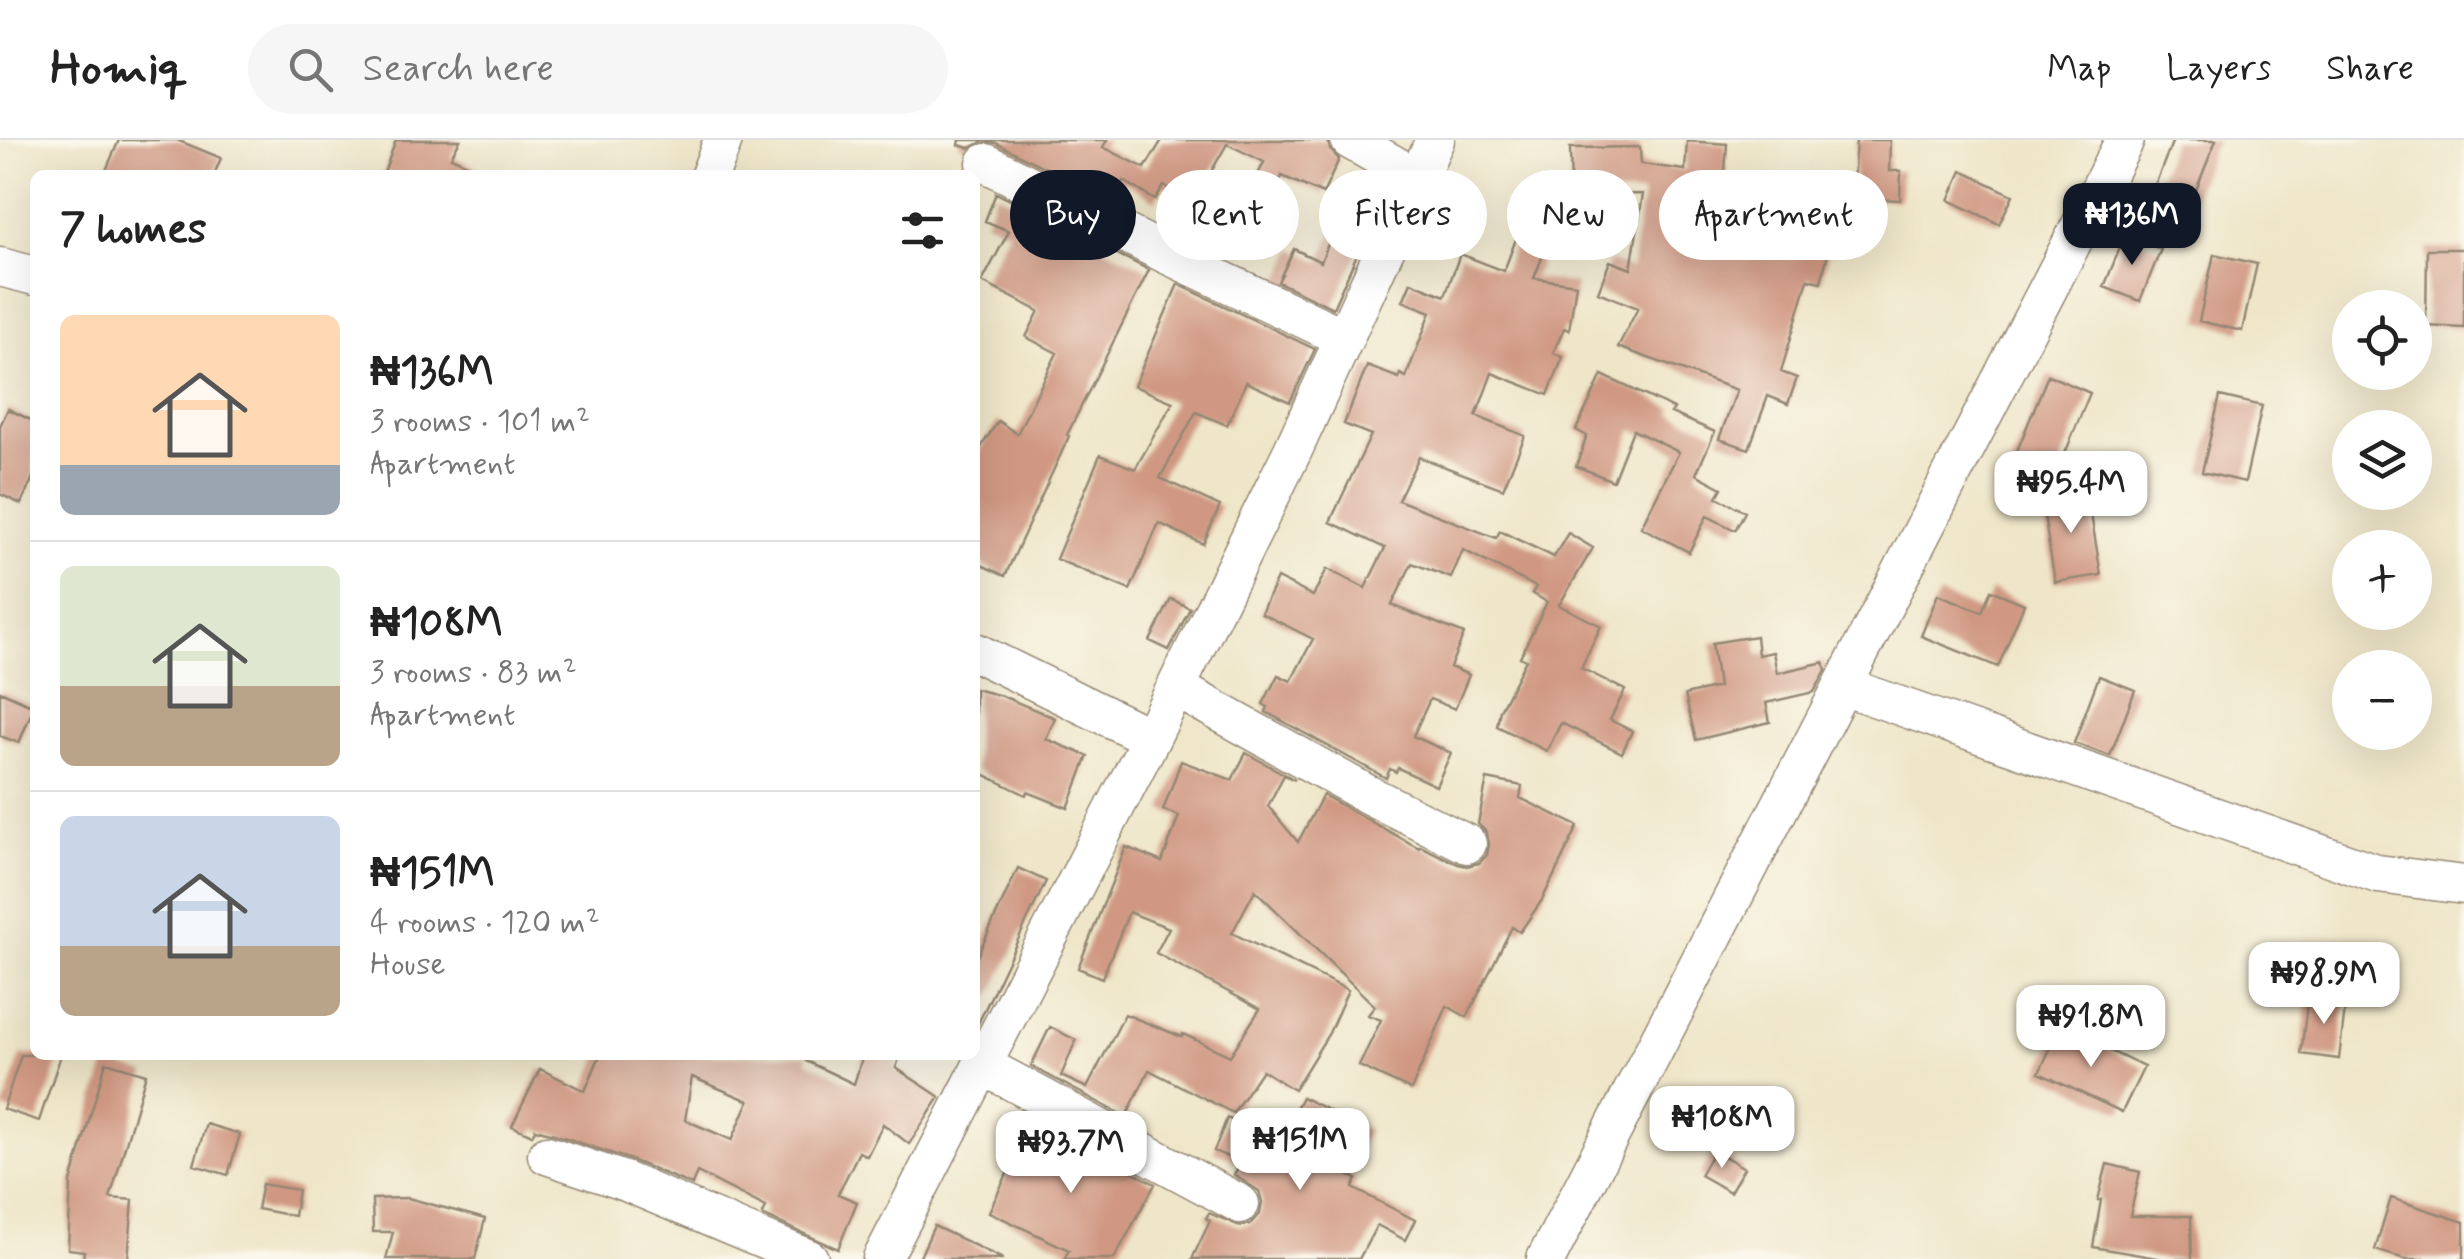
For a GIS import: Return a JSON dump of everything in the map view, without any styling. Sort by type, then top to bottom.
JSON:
[{"type":"street","points":[[712,170],[723,140]]},
{"type":"street","points":[[1350,140],[1404,170]]},
{"type":"street","points":[[1422,170],[1435,140]]},
{"type":"street","points":[[1546,1259],[2126,140]]},
{"type":"street","points":[[986,163],[1345,338]]},
{"type":"street","points":[[882,1259],[1176,688],[1381,260]]},
{"type":"street","points":[[0,267],[30,275]]},
{"type":"street","points":[[980,654],[1151,738]]},
{"type":"street","points":[[1843,686],[2378,874],[2464,885]]},
{"type":"street","points":[[1176,688],[1366,794],[1467,844]]},
{"type":"street","points":[[982,1065],[1240,1204]]},
{"type":"street","points":[[546,1155],[624,1181],[809,1259]]},
{"type":"building","points":[[119,140],[177,140],[221,158],[216,170],[106,170]]},
{"type":"building","points":[[396,140],[460,140],[451,157],[481,170],[385,170]]},
{"type":"building","points":[[960,140],[1107,140],[1103,147],[1145,168],[1162,140],[1328,140],[1330,150],[1339,159],[1334,170],[1319,170],[1319,192],[1299,183],[1299,170],[1260,170],[1264,162],[1227,144],[1212,170],[1156,170],[1155,200],[1136,188],[1136,170],[1050,170],[996,143],[984,141],[970,148],[959,145]]},
{"type":"building","points":[[1856,140],[1890,140],[1889,171],[1901,171],[1900,200],[1888,200],[1888,170],[1854,170]]},
{"type":"building","points":[[2173,140],[2216,140],[2186,215],[2149,200]]},
{"type":"building","points":[[1687,141],[1727,144],[1725,170],[1685,170]]},
{"type":"building","points":[[1640,147],[1641,164],[1685,170],[1659,170],[1659,260],[1826,260],[1821,282],[1808,279],[1781,372],[1797,378],[1788,404],[1768,396],[1749,449],[1719,439],[1737,390],[1618,347],[1638,308],[1598,292],[1610,261],[1631,269],[1632,260],[1639,260],[1643,194],[1639,194],[1639,170],[1570,170],[1570,148]]},
{"type":"building","points":[[1962,171],[2013,195],[1999,224],[1949,200]]},
{"type":"building","points":[[996,193],[1010,200],[1010,260],[1129,260],[1149,270],[1067,435],[1005,576],[980,564],[980,448],[998,421],[1017,434],[1057,353],[1026,337],[1039,311],[982,282],[1009,231],[985,221]]},
{"type":"building","points":[[2125,235],[2161,249],[2140,301],[2104,287]]},
{"type":"building","points":[[2427,249],[2464,249],[2464,328],[2432,326],[2432,290],[2426,290]]},
{"type":"building","points":[[1299,251],[1321,262],[1354,260],[1333,308],[1278,282],[1289,260],[1299,260]]},
{"type":"building","points":[[2214,254],[2257,264],[2242,331],[2199,321]]},
{"type":"building","points":[[1458,260],[1476,260],[1504,271],[1508,260],[1541,260],[1534,278],[1576,284],[1569,330],[1564,328],[1553,353],[1563,357],[1548,395],[1492,373],[1476,416],[1525,436],[1503,489],[1419,457],[1398,500],[1496,538],[1500,531],[1554,557],[1568,533],[1593,548],[1559,605],[1601,626],[1581,668],[1625,690],[1610,720],[1632,731],[1622,753],[1561,723],[1547,751],[1497,726],[1500,710],[1526,660],[1520,657],[1547,602],[1532,593],[1536,587],[1463,550],[1451,578],[1412,563],[1392,605],[1464,634],[1450,667],[1469,675],[1455,709],[1430,699],[1413,736],[1451,753],[1436,786],[1398,768],[1396,772],[1390,769],[1386,778],[1266,712],[1268,707],[1263,704],[1278,675],[1291,681],[1313,639],[1261,613],[1277,578],[1313,596],[1327,569],[1365,588],[1385,548],[1330,522],[1371,435],[1344,424],[1367,366],[1406,377],[1431,312],[1403,301],[1411,282],[1445,296]]},
{"type":"building","points":[[1178,284],[1315,349],[1290,402],[1246,382],[1227,425],[1196,412],[1160,478],[1220,506],[1203,544],[1159,523],[1130,590],[1056,559],[1100,455],[1135,469],[1173,402],[1134,386]]},
{"type":"building","points":[[1602,375],[1715,432],[1696,474],[1722,488],[1717,497],[1745,512],[1735,530],[1707,516],[1689,552],[1641,527],[1679,452],[1633,430],[1613,481],[1576,466],[1587,436],[1576,430]]},
{"type":"building","points":[[2048,375],[2090,393],[2052,485],[2010,468]]},
{"type":"building","points":[[2220,396],[2262,406],[2245,482],[2202,472]]},
{"type":"building","points":[[8,409],[30,420],[30,484],[21,504],[0,494],[0,426]]},
{"type":"building","points":[[2087,490],[2101,575],[2055,582],[2041,497]]},
{"type":"building","points":[[1991,590],[2024,604],[1998,667],[1921,636],[1938,594],[1982,612]]},
{"type":"building","points":[[1171,599],[1190,608],[1169,650],[1150,641]]},
{"type":"building","points":[[1756,636],[1758,655],[1773,652],[1777,673],[1824,662],[1826,670],[1814,692],[1766,703],[1770,722],[1696,740],[1685,695],[1718,687],[1712,643]]},
{"type":"building","points":[[2099,676],[2135,690],[2110,756],[2074,743]]},
{"type":"building","points":[[980,690],[1055,718],[1046,739],[1088,756],[1068,808],[1028,792],[1026,795],[980,772]]},
{"type":"building","points":[[0,691],[30,704],[30,716],[19,743],[0,736]]},
{"type":"building","points":[[1246,753],[1295,780],[1284,775],[1268,806],[1298,842],[1323,795],[1419,848],[1458,864],[1479,863],[1487,855],[1489,844],[1486,832],[1478,824],[1487,779],[1522,786],[1520,798],[1578,826],[1542,900],[1520,932],[1512,927],[1467,1017],[1447,1006],[1411,1090],[1359,1066],[1381,1020],[1368,1015],[1375,1006],[1255,890],[1232,933],[1348,990],[1329,1033],[1294,1090],[1262,1070],[1233,1113],[1149,1070],[1126,1117],[1031,1066],[1050,1027],[1076,1040],[1061,1076],[1087,1088],[1125,1014],[1230,1056],[1260,1009],[1156,953],[1169,928],[1129,912],[1102,978],[1078,968],[1126,847],[1162,862],[1179,816],[1163,810],[1181,761],[1232,780]]},
{"type":"building","points":[[1018,868],[1046,881],[980,1020],[980,950]]},
{"type":"building","points":[[2308,995],[2346,1000],[2339,1059],[2301,1054]]},
{"type":"building","points":[[2060,1027],[2144,1067],[2122,1112],[2039,1073]]},
{"type":"building","points":[[21,1055],[30,1055],[30,1060],[59,1060],[39,1121],[3,1109]]},
{"type":"building","points":[[598,1060],[806,1060],[854,1084],[861,1060],[898,1060],[896,1068],[940,1097],[909,1144],[883,1124],[867,1156],[859,1152],[838,1194],[857,1202],[838,1249],[762,1215],[766,1207],[697,1172],[692,1185],[554,1134],[535,1129],[532,1135],[512,1126],[540,1069],[585,1091]],"holes":[[[692,1077],[749,1101],[732,1140],[685,1120]]]},
{"type":"building","points":[[106,1062],[146,1074],[110,1198],[133,1200],[128,1259],[83,1259],[84,1251],[68,1249],[71,1182]]},
{"type":"building","points":[[1302,1097],[1368,1130],[1346,1174],[1357,1179],[1353,1188],[1415,1220],[1405,1240],[1377,1225],[1359,1259],[1192,1259],[1210,1221],[1206,1218],[1209,1213],[1240,1226],[1251,1224],[1260,1214],[1259,1191],[1234,1175],[1242,1163],[1214,1151],[1227,1118],[1280,1139]]},
{"type":"building","points":[[1040,1122],[1155,1184],[1114,1259],[1064,1259],[1069,1250],[989,1212],[1008,1172]]},
{"type":"building","points":[[206,1124],[240,1134],[228,1175],[194,1165]]},
{"type":"building","points":[[1714,1150],[1744,1168],[1730,1192],[1700,1175]]},
{"type":"building","points":[[2107,1164],[2140,1172],[2130,1216],[2191,1216],[2192,1259],[2163,1259],[2093,1247]]},
{"type":"building","points":[[262,1184],[298,1190],[294,1216],[257,1209]]},
{"type":"building","points":[[408,1198],[485,1219],[475,1259],[386,1259],[393,1232],[373,1232],[372,1199]]},
{"type":"building","points":[[2391,1198],[2464,1222],[2464,1259],[2405,1259],[2375,1250]]},
{"type":"building","points":[[934,1226],[1003,1259],[919,1259]]}]
